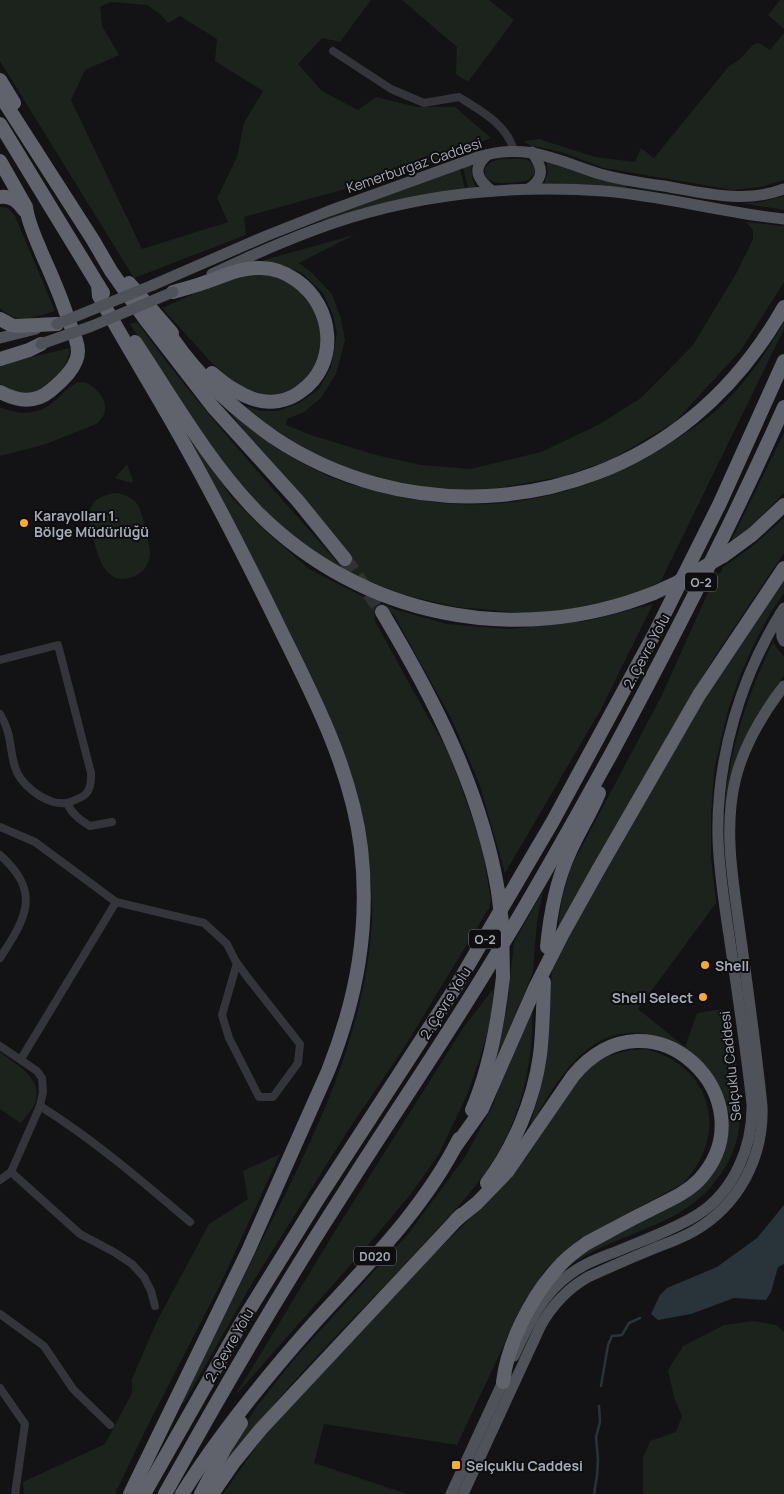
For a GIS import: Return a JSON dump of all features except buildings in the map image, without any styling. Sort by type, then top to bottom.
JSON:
[{"type":"highway","points":[[0,80],[37,141],[45,168]]},
{"type":"highway","points":[[0,95],[122,289],[225,421],[298,501],[345,559]]},
{"type":"highway","points":[[0,124],[98,285],[180,411],[237,490],[257,511],[292,542],[350,581],[390,598],[436,612],[499,620],[547,619],[575,615],[607,608],[654,593],[684,580],[723,556],[753,534],[784,505]]},
{"type":"highway","points":[[0,134],[17,152]]},
{"type":"highway","points":[[0,161],[22,198],[63,303],[78,351],[70,371],[41,397],[23,401],[0,392]]},
{"type":"highway","points":[[0,196],[8,196],[15,199],[27,214]]},
{"type":"highway","points":[[102,255],[118,269],[182,351],[227,400],[259,427],[296,451],[348,476],[371,483],[432,495],[473,497],[520,492],[563,484],[612,467],[653,446],[693,418],[729,384],[758,348],[784,307]]},
{"type":"highway","points":[[165,327],[212,373],[231,388],[247,397],[266,402],[287,399],[305,389],[320,373],[327,352],[327,326],[317,300],[302,284],[280,271],[263,268],[245,269],[173,292]]},
{"type":"highway","points":[[98,285],[100,296],[185,445],[237,542],[288,645],[326,728],[346,781],[356,822],[361,846],[365,910],[362,950],[353,994],[331,1064],[248,1251],[130,1494]]},
{"type":"highway","points":[[0,319],[16,326],[57,324]]},
{"type":"highway","points":[[0,359],[29,350],[41,344]]},
{"type":"highway","name":"2. Çevre Yolu","points":[[144,1494],[243,1320],[316,1202],[450,996],[543,838],[656,631],[720,503],[784,361]]},
{"type":"highway","name":"2. Çevre Yolu","points":[[165,1494],[269,1311],[345,1190],[440,1046],[560,846],[690,606],[784,407]]},
{"type":"highway","points":[[455,1147],[482,1109],[535,988],[597,872],[699,695],[784,568]]},
{"type":"highway","points":[[382,612],[430,697],[467,781],[485,830],[498,891],[502,923],[503,977],[496,1032],[484,1080],[455,1147]]},
{"type":"highway","points":[[547,947],[552,905],[560,878],[568,856],[602,787],[611,754]]},
{"type":"highway","points":[[212,1494],[234,1462],[261,1430],[456,1220],[489,1181],[508,1150],[524,1115],[535,1080],[540,1056],[544,982]]},
{"type":"highway","points":[[456,1220],[477,1203],[507,1172],[573,1076],[581,1066],[601,1051],[624,1043],[654,1042],[683,1054],[695,1063],[707,1078],[718,1101],[721,1122],[718,1146],[707,1170],[699,1180],[680,1195],[587,1243],[574,1252],[555,1270],[537,1295],[527,1315],[505,1364],[503,1382]]},
{"type":"highway","name":"D020","points":[[182,1494],[216,1442],[284,1357],[407,1219],[434,1182],[455,1147]]},
{"type":"highway","points":[[201,1494],[225,1448],[266,1389],[284,1357]]},
{"type":"main road","name":"Kemerburgaz Caddesi","points":[[0,338],[57,324],[329,211],[488,154],[514,151],[532,152],[552,156],[587,170],[623,180],[711,194],[745,197],[784,189]]},
{"type":"main road","points":[[529,190],[538,181],[542,172],[532,152]]},
{"type":"main road","points":[[488,154],[478,165],[478,171],[480,181],[492,191]]},
{"type":"main road","points":[[0,353],[41,344],[79,331],[173,292],[273,246],[350,218],[432,199],[492,191],[606,192],[781,219]]},
{"type":"main road","points":[[782,611],[782,637],[784,641]]},
{"type":"main road","name":"Selçuklu Caddesi","points":[[451,1494],[513,1358],[537,1310],[547,1295],[581,1267],[663,1232],[697,1215],[709,1206],[728,1184],[745,1152],[752,1120],[752,1104],[720,871],[718,820],[724,763],[737,710],[757,659],[782,611]]},
{"type":"main road","name":"Selçuklu Caddesi","points":[[464,1494],[541,1325],[556,1303],[577,1283],[588,1277],[694,1232],[732,1199],[752,1166],[761,1137],[762,1106],[733,884],[730,822],[736,778],[742,759],[758,724],[784,686]]},
{"type":"street","points":[[333,52],[391,89],[424,103],[459,97],[497,123],[512,142],[514,151]]},
{"type":"street","points":[[0,660],[58,645],[92,780],[92,786],[88,792],[80,799],[67,803],[52,802],[20,781],[13,761],[6,726],[0,714]]},
{"type":"street","points":[[67,803],[76,816],[90,826],[112,822]]},
{"type":"street","points":[[0,827],[35,842],[116,902],[204,923],[227,944],[235,960],[300,1044],[298,1064],[273,1097],[260,1097],[229,1038],[222,1015],[237,963],[235,960]]},
{"type":"street","points":[[0,855],[14,867],[26,893],[26,905],[17,932],[0,958]]},
{"type":"street","points":[[21,1059],[116,902]]},
{"type":"street","points":[[0,1046],[37,1071],[42,1078],[43,1092],[40,1106],[11,1172],[0,1180]]},
{"type":"street","points":[[40,1106],[134,1175],[190,1222]]},
{"type":"street","points":[[11,1172],[80,1234],[132,1264],[144,1277],[151,1290],[155,1306]]},
{"type":"street","points":[[0,1314],[44,1346],[74,1389],[110,1425]]},
{"type":"street","points":[[0,1388],[25,1424],[15,1494]]},
{"type":"shaded area","points":[[0,0],[371,0],[340,42],[322,38],[298,64],[322,91],[358,110],[376,97],[417,107],[455,107],[491,138],[403,173],[244,217],[246,235],[134,278],[0,61]],"holes":[[[111,2],[147,5],[160,14],[168,23],[180,16],[217,39],[215,61],[263,91],[244,123],[237,157],[217,198],[228,222],[142,249],[71,100],[85,70],[119,55],[102,26],[100,7]]]},
{"type":"shaded area","points":[[402,0],[489,0],[514,20],[468,82],[456,74],[457,47]]},
{"type":"shaded area","points":[[780,0],[784,0],[784,29],[768,15]]},
{"type":"shaded area","points":[[784,33],[784,180],[760,187],[733,190],[604,168],[561,152],[529,145],[524,141],[539,139],[595,157],[635,162],[641,148],[654,158],[729,66],[739,60],[754,44],[759,43],[770,50]]},
{"type":"shaded area","points":[[523,159],[530,161],[534,167],[535,172],[529,180],[501,183],[488,179],[485,175],[485,168],[488,164],[497,160]]},
{"type":"shaded area","points":[[546,160],[627,185],[627,188],[544,183],[548,173]]},
{"type":"shaded area","points":[[471,165],[473,181],[476,187],[468,188],[463,168]]},
{"type":"shaded area","points":[[460,169],[465,189],[324,221],[323,219]]},
{"type":"shaded area","points":[[784,196],[784,210],[742,203],[761,202]]},
{"type":"shaded area","points":[[0,207],[9,209],[15,216],[55,311],[33,317],[20,318],[7,314],[0,308]]},
{"type":"shaded area","points":[[746,222],[784,226],[784,282],[741,350],[675,422],[612,459],[565,476],[498,488],[437,491],[395,483],[346,469],[302,448],[271,428],[245,406],[261,411],[278,411],[299,403],[319,389],[331,367],[337,333],[333,315],[323,293],[302,273],[279,264],[257,262],[354,235],[299,263],[312,273],[332,294],[341,319],[345,340],[336,374],[321,398],[304,412],[287,419],[286,425],[311,435],[376,455],[421,465],[470,469],[541,452],[598,425],[641,398],[693,345],[736,274],[753,239],[753,230]]},
{"type":"shaded area","points":[[267,271],[296,285],[320,318],[323,351],[310,377],[288,393],[265,395],[241,386],[228,377],[210,361],[162,308],[227,279]]},
{"type":"shaded area","points":[[137,322],[160,354],[210,415],[339,564],[349,557],[229,412],[268,442],[296,460],[349,484],[412,499],[450,504],[487,504],[524,500],[561,492],[596,481],[632,465],[666,446],[718,409],[754,368],[784,322],[784,329],[661,581],[638,593],[603,604],[534,614],[456,607],[405,595],[345,572],[277,525],[222,464],[130,324]]},
{"type":"shaded area","points":[[70,348],[67,360],[61,370],[44,388],[21,394],[10,391],[0,383],[0,365]]},
{"type":"shaded area","points":[[81,382],[94,388],[104,401],[105,412],[96,424],[46,444],[0,456],[0,407],[22,413],[43,409],[70,387]]},
{"type":"shaded area","points":[[179,421],[232,498],[260,526],[309,569],[360,595],[397,610],[447,624],[511,629],[587,621],[653,604],[600,711],[505,873],[479,783],[452,720],[394,615],[383,607],[374,613],[375,621],[449,753],[481,842],[491,900],[489,908],[404,1048],[347,1132],[254,1280],[184,1403],[181,1402],[296,1172],[331,1092],[346,1051],[367,967],[372,923],[372,892],[357,800]]},
{"type":"shaded area","points":[[784,433],[784,493],[749,528],[731,541]]},
{"type":"shaded area","points":[[127,464],[133,481],[132,483],[115,478]]},
{"type":"shaded area","points":[[115,493],[128,496],[138,505],[144,521],[150,550],[150,556],[142,572],[133,577],[121,579],[109,574],[101,562],[94,542],[89,517],[92,504],[97,499]]},
{"type":"shaded area","points":[[784,518],[784,553],[713,659],[600,853],[557,932],[562,899],[570,869],[661,697],[716,575],[721,572],[723,567],[749,549]]},
{"type":"shaded area","points":[[784,578],[784,593],[771,612],[754,644],[740,676],[728,710],[714,771],[711,858],[716,903],[638,1009],[685,1047],[697,1013],[730,1010],[740,1109],[739,1130],[735,1144],[727,1164],[715,1182],[687,1208],[655,1225],[596,1250],[564,1268],[575,1257],[708,1174],[722,1106],[668,1041],[646,1034],[625,1033],[606,1038],[589,1049],[574,1062],[560,1079],[528,1132],[539,1094],[548,1049],[552,965],[694,713]]},
{"type":"shaded area","points":[[773,642],[784,656],[784,676],[756,716],[744,739],[735,763],[726,802],[728,780],[736,740],[748,700]]},
{"type":"shaded area","points":[[543,891],[537,921],[533,972],[494,1069],[507,1008],[514,942]]},
{"type":"shaded area","points":[[494,988],[490,1024],[479,1061],[467,1095],[439,1154],[410,1195],[368,1245],[235,1396],[332,1236],[463,1028]]},
{"type":"shaded area","points":[[532,1004],[532,1039],[523,1090],[505,1140],[486,1171],[453,1212],[289,1386],[242,1443],[221,1473],[217,1471],[257,1406],[296,1357],[408,1234],[465,1157],[493,1105],[506,1067]]},
{"type":"shaded area","points":[[646,1049],[669,1058],[687,1070],[699,1086],[707,1104],[709,1124],[706,1145],[697,1165],[682,1184],[578,1240],[546,1269],[524,1302],[457,1445],[324,1424],[314,1463],[407,1494],[223,1494],[266,1433],[434,1254],[503,1186],[526,1158],[573,1083],[601,1058],[630,1050]]},
{"type":"shaded area","points":[[0,1052],[27,1073],[36,1086],[37,1094],[34,1106],[21,1123],[0,1109]]},
{"type":"shaded area","points":[[280,1154],[220,1285],[115,1494],[24,1494],[23,1482],[105,1444],[132,1393],[132,1379],[157,1321],[209,1224],[248,1199],[243,1171]]},
{"type":"shaded area","points":[[784,1205],[784,1264],[778,1267],[771,1292],[766,1300],[734,1298],[691,1314],[658,1320],[651,1314],[660,1295],[667,1288],[717,1267],[757,1238]]},
{"type":"shaded area","points":[[753,1321],[776,1325],[784,1332],[784,1494],[643,1494],[643,1458],[650,1441],[676,1432],[682,1416],[674,1397],[668,1370],[683,1346],[724,1325]]},
{"type":"waterway","points":[[601,1386],[608,1345],[612,1336],[622,1335],[629,1323],[640,1318]]},
{"type":"waterway","points":[[594,1494],[598,1459],[596,1437],[600,1422],[599,1406]]},
{"type":"tunnel","points":[[345,559],[382,612]]},
{"type":"place","name":"Karayolları 1. Bölge Müdürlüğü","points":[[24,523]]},
{"type":"place","name":"Shell","points":[[705,965]]},
{"type":"place","name":"Shell Select","points":[[703,997]]},
{"type":"place","name":"Selçuklu Caddesi","points":[[456,1465]]}]
